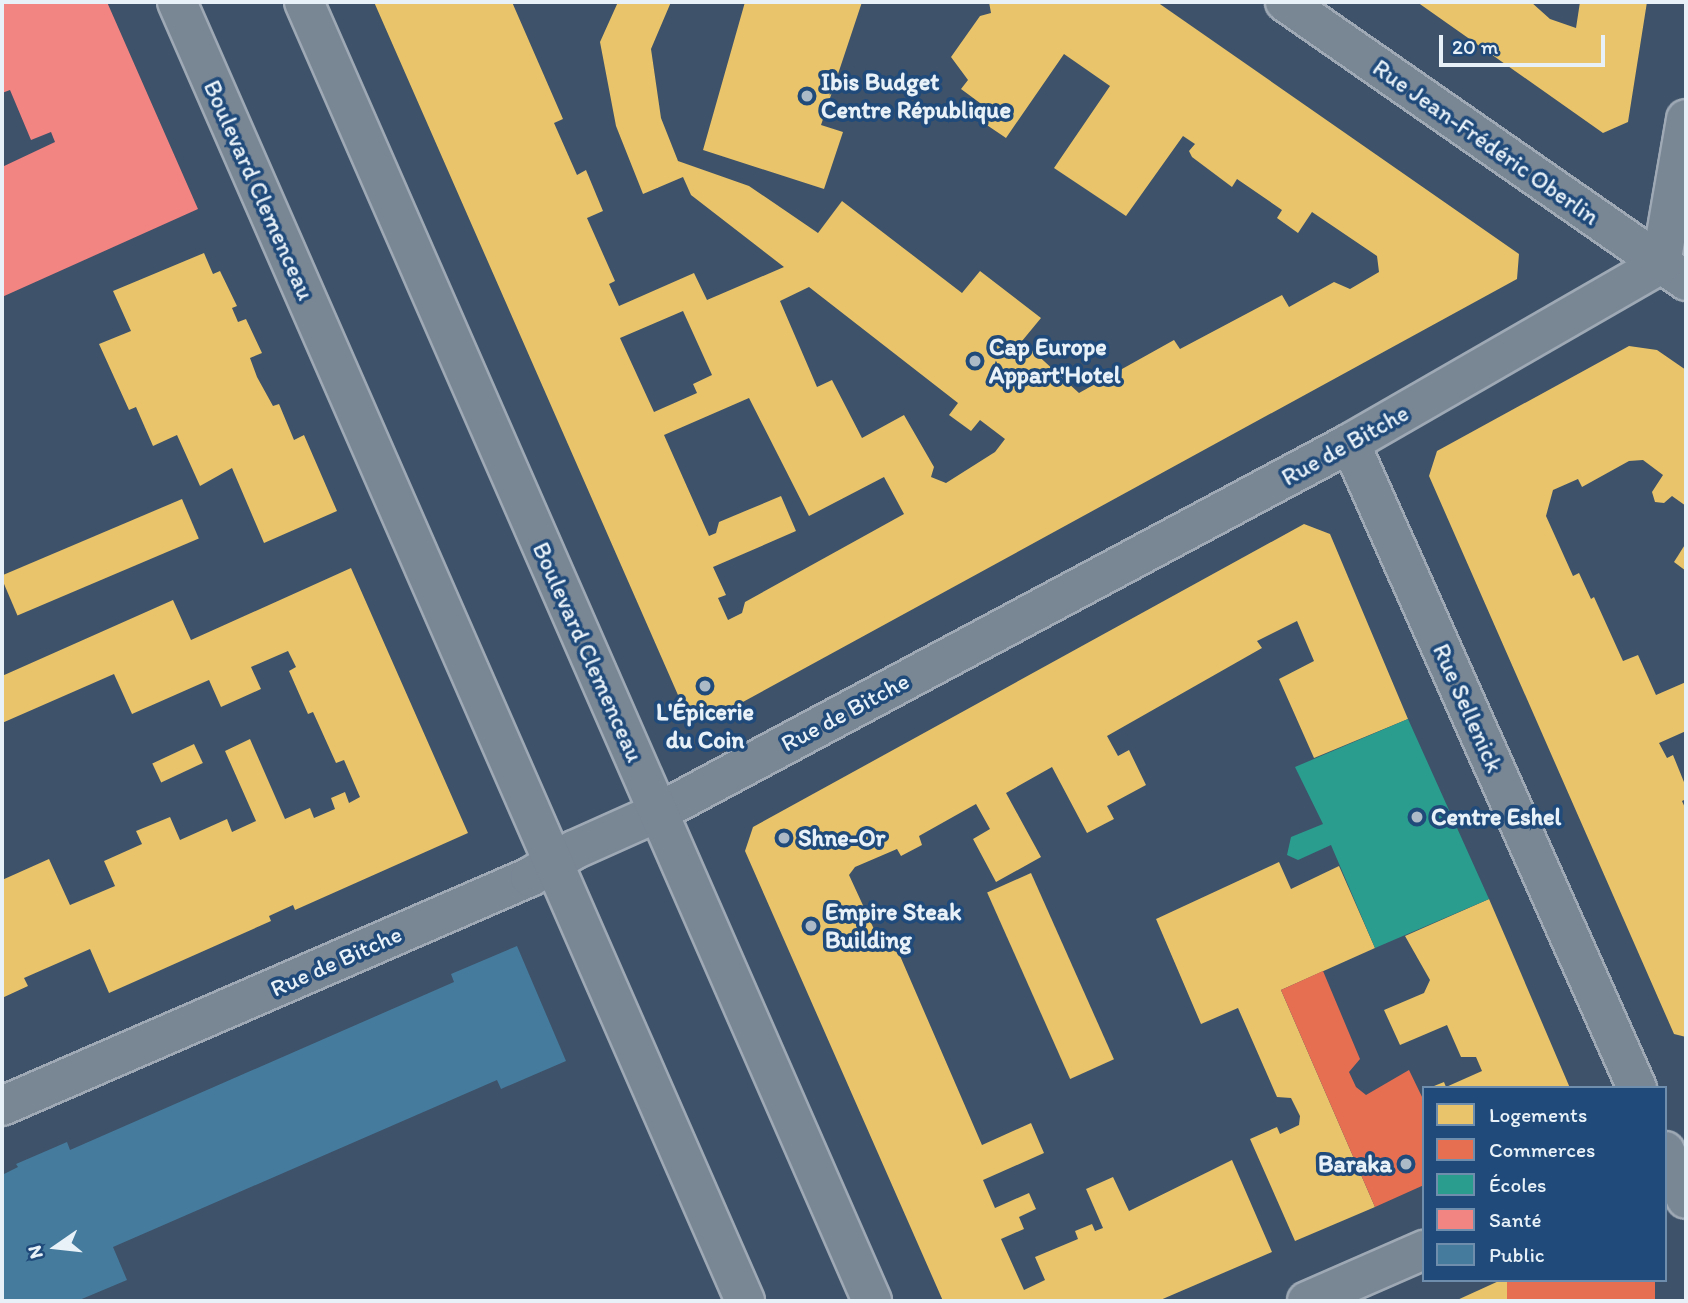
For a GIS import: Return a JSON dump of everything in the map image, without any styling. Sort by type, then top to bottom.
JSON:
[{"type":"street","name":"Boulevard Clemenceau","points":[[177,2],[745,1301]]},
{"type":"street","name":"Boulevard Clemenceau","points":[[304,2],[872,1301]]},
{"type":"street","name":"Rue Jean-Frédéric Oberlin","points":[[1285,2],[1674,273]]},
{"type":"street","points":[[1674,273],[1686,119]]},
{"type":"street","name":"Rue de Bitche","points":[[2,1106],[530,877],[553,863],[659,812],[1674,273]]},
{"type":"street","name":"Rue Sellenick","points":[[1350,443],[1636,1086]]},
{"type":"street","points":[[1667,1142],[1686,1127]]},
{"type":"street","points":[[1667,1156],[1686,1199]]},
{"type":"street","points":[[1307,1301],[1422,1251]]},
{"type":"building: Logements","points":[[374,2],[512,2],[563,119],[554,123],[577,175],[586,170],[603,211],[587,218],[615,281],[609,284],[619,306],[694,273],[707,300],[784,267],[691,195],[683,177],[643,194],[616,126],[600,42],[618,2],[671,2],[651,49],[661,118],[678,161],[749,186],[818,233],[842,201],[962,293],[980,271],[1041,318],[1022,341],[1079,393],[1174,340],[1180,349],[1282,295],[1289,307],[1334,282],[1350,289],[1379,272],[1377,256],[1312,212],[1298,233],[1277,218],[1282,210],[1237,179],[1232,187],[1192,157],[1189,151],[1195,144],[1183,136],[1126,216],[1054,168],[1110,86],[1064,54],[1006,138],[972,115],[980,103],[961,89],[968,80],[951,57],[980,16],[991,13],[989,2],[1157,2],[1519,254],[1517,279],[708,721],[685,711]],"holes":[[[809,287],[958,403],[949,415],[971,431],[980,420],[1005,439],[995,452],[946,483],[931,477],[934,467],[904,415],[862,438],[832,380],[817,387],[780,301]],[[683,311],[712,375],[693,384],[697,393],[654,412],[620,338]],[[749,398],[809,516],[884,477],[904,514],[745,602],[742,613],[728,620],[718,598],[726,595],[713,567],[796,531],[781,496],[719,522],[716,533],[709,536],[664,435]]]},
{"type":"building: Logements","points":[[745,2],[862,2],[821,125],[843,132],[824,189],[703,150]]},
{"type":"building: Logements","points":[[1417,2],[1531,2],[1550,19],[1576,28],[1580,2],[1647,2],[1628,122],[1603,133]]},
{"type":"building: Logements","points":[[204,253],[213,274],[220,271],[237,306],[232,308],[238,322],[246,319],[262,353],[250,358],[257,377],[273,406],[279,404],[294,440],[304,435],[337,511],[264,543],[232,468],[200,486],[177,435],[153,446],[136,407],[129,410],[99,344],[131,331],[113,291]]},
{"type":"building: Logements","points":[[1629,346],[1657,350],[1686,370],[1686,506],[1672,496],[1664,503],[1655,502],[1652,492],[1663,475],[1643,460],[1629,461],[1582,487],[1578,479],[1553,490],[1546,516],[1573,576],[1579,573],[1591,599],[1594,597],[1623,661],[1638,655],[1656,695],[1686,682],[1686,731],[1659,743],[1667,758],[1673,755],[1686,787],[1686,799],[1682,801],[1686,810],[1686,1037],[1674,1034],[1429,476],[1437,451]]},
{"type":"building: Logements","points":[[182,499],[199,539],[17,616],[2,575]]},
{"type":"building: Logements","points":[[1304,524],[1330,534],[1408,719],[1314,758],[1279,679],[1314,661],[1297,621],[1257,641],[1262,648],[1107,736],[1118,756],[1129,750],[1146,785],[1107,806],[1114,819],[1087,833],[1052,767],[1006,793],[1041,857],[996,882],[973,839],[990,829],[976,804],[919,836],[922,845],[901,856],[897,849],[855,867],[849,875],[879,940],[891,935],[982,1145],[1031,1123],[1044,1153],[983,1180],[995,1208],[1029,1193],[1036,1209],[1019,1217],[1024,1229],[1001,1239],[1024,1290],[1045,1280],[1035,1257],[1078,1239],[1075,1231],[1092,1224],[1095,1231],[1103,1228],[1086,1189],[1113,1177],[1129,1211],[1232,1160],[1272,1252],[1158,1301],[943,1301],[745,851],[753,827]]},
{"type":"building: Logements","points":[[1686,543],[1686,571],[1674,562]]},
{"type":"building: Logements","points":[[351,568],[468,833],[295,910],[293,905],[269,916],[271,921],[109,993],[90,949],[24,978],[28,986],[2,998],[2,880],[49,859],[70,905],[115,886],[104,861],[142,844],[136,831],[170,817],[180,840],[227,819],[232,832],[256,821],[225,751],[250,739],[285,819],[310,808],[314,818],[335,809],[331,798],[345,792],[349,803],[360,797],[344,760],[336,763],[313,712],[308,714],[289,671],[296,667],[288,651],[251,667],[261,689],[221,707],[209,680],[132,714],[114,674],[2,723],[2,676],[173,600],[191,640]]},
{"type":"building: Logements","points":[[194,744],[203,763],[161,782],[152,763]]},
{"type":"building: Logements","points":[[1279,862],[1291,889],[1339,866],[1375,948],[1281,990],[1375,1207],[1295,1241],[1250,1139],[1277,1127],[1280,1134],[1299,1125],[1300,1116],[1291,1098],[1277,1097],[1238,1008],[1201,1024],[1156,919]]},
{"type":"building: Logements","points":[[1031,873],[1114,1059],[1070,1079],[987,893]]},
{"type":"building: Logements","points":[[1489,899],[1569,1086],[1448,1086],[1482,1071],[1476,1057],[1461,1057],[1447,1025],[1400,1045],[1384,1010],[1424,993],[1430,980],[1405,936]]},
{"type":"building: Logements","points":[[1497,1282],[1508,1282],[1516,1301],[1455,1301]]},
{"type":"building: Commerces","points":[[1323,971],[1360,1059],[1349,1072],[1356,1087],[1366,1095],[1409,1070],[1422,1097],[1422,1186],[1375,1207],[1281,990]]},
{"type":"building: Commerces","points":[[1507,1282],[1655,1282],[1655,1301],[1507,1301]]},
{"type":"building: Écoles","points":[[1408,719],[1489,899],[1375,948],[1331,845],[1298,860],[1287,855],[1291,837],[1323,824],[1295,767]]},
{"type":"building: Santé","points":[[2,2],[107,2],[198,209],[2,297],[2,167],[55,142],[51,132],[31,140],[10,90],[2,93]]},
{"type":"building: Public","points":[[517,946],[566,1061],[501,1089],[497,1080],[113,1247],[127,1280],[77,1301],[2,1301],[2,1175],[18,1167],[16,1164],[67,1142],[70,1150],[454,982],[451,974]]},
{"type":"place","name":"Ibis Budget Centre République","points":[[807,96]]},
{"type":"place","name":"Cap Europe Appart'Hotel","points":[[975,361]]},
{"type":"place","name":"L'Épicerie du Coin","points":[[705,686]]},
{"type":"place","name":"Centre Eshel","points":[[1417,817]]},
{"type":"place","name":"Shne-Or","points":[[784,838]]},
{"type":"place","name":"Empire Steak Building","points":[[811,926]]},
{"type":"place","name":"Baraka","points":[[1406,1164]]}]
